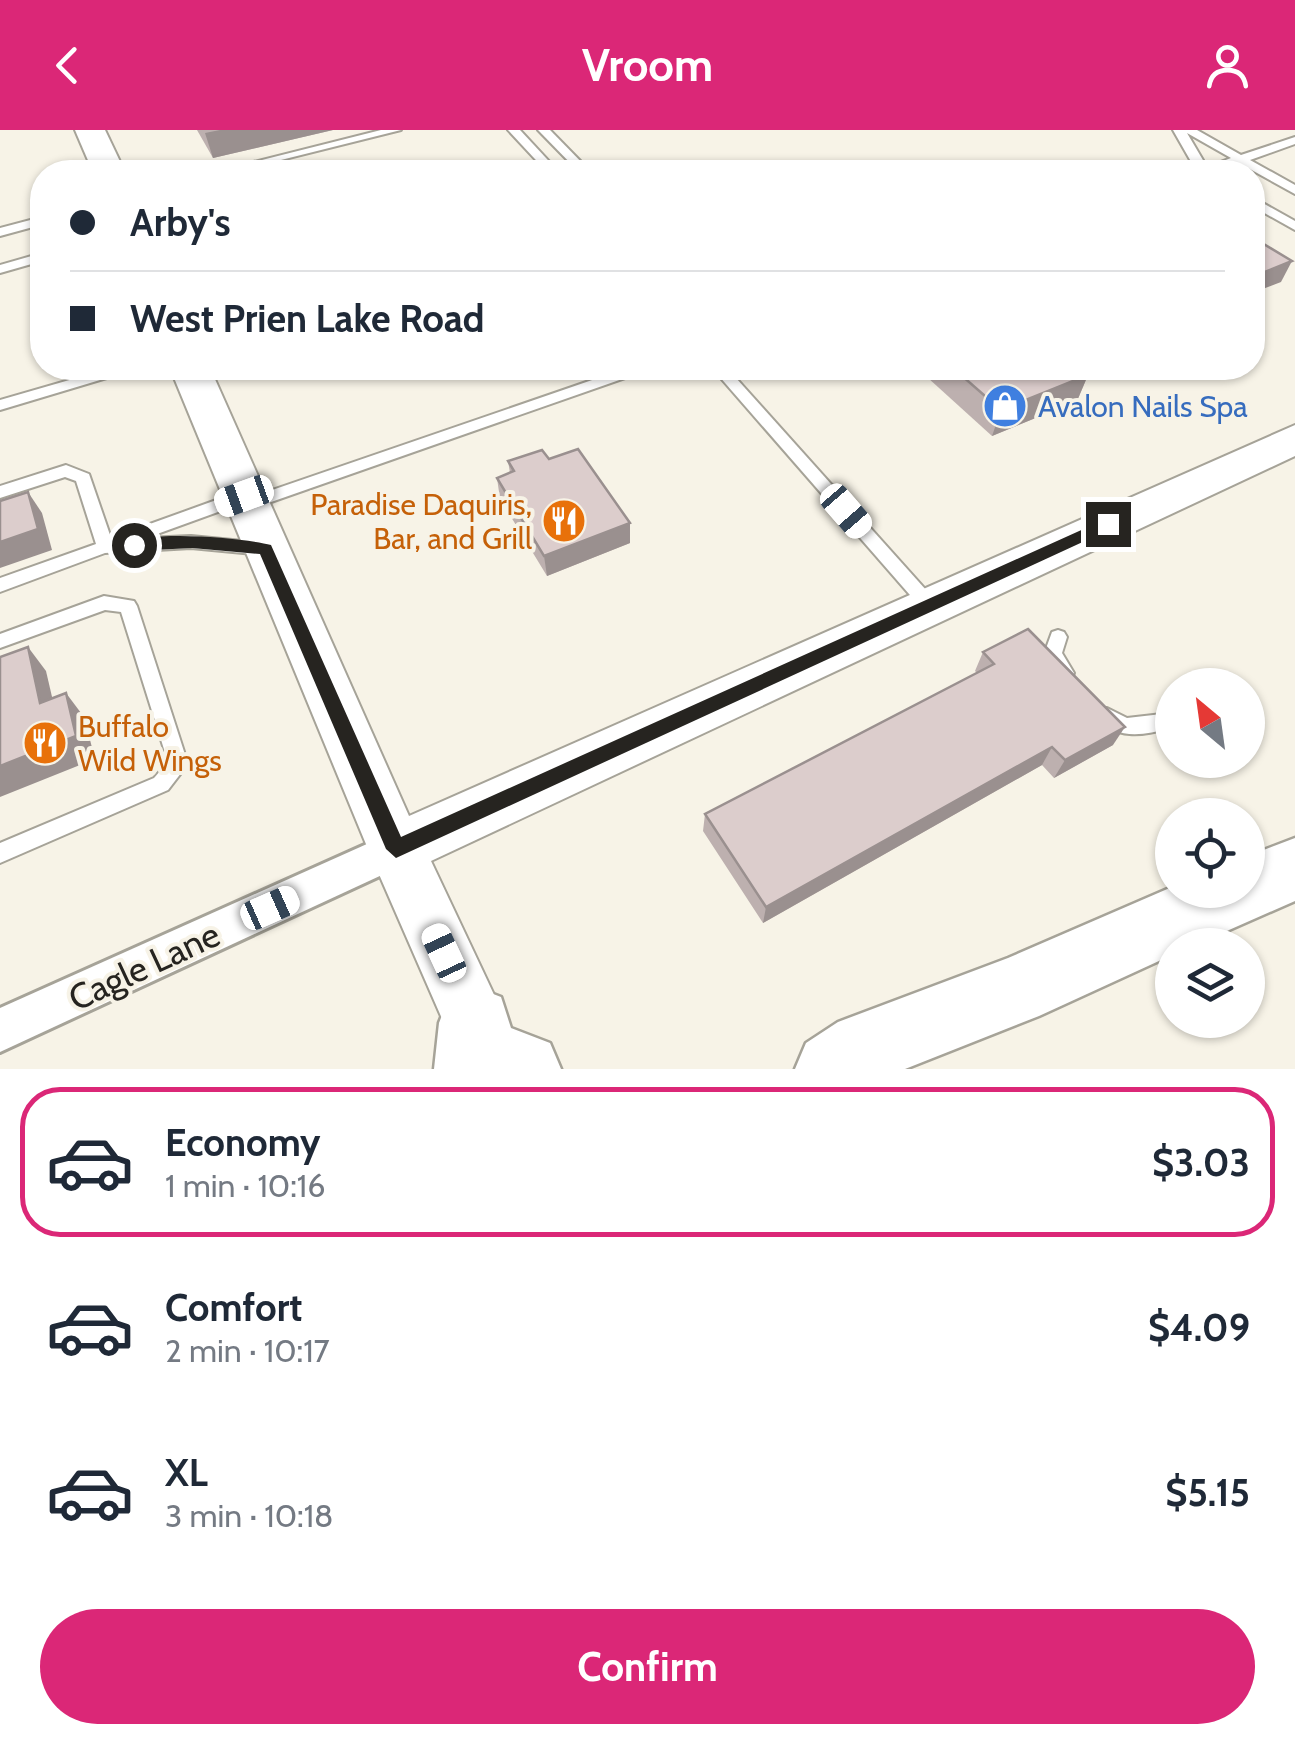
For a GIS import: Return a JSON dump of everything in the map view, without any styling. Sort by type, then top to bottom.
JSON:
[{"type":"highway","points":[[1265,881],[1295,869]]},
{"type":"highway","points":[[835,1062],[1014,991],[1202,908]]},
{"type":"street","points":[[90,130],[104,160]]},
{"type":"street","points":[[195,380],[396,849],[492,1058]]},
{"type":"street","points":[[396,849],[1295,438]]},
{"type":"street","name":"Cagle Lane","points":[[0,1030],[396,849]]},
{"type":"lane","points":[[270,160],[395,130]]},
{"type":"lane","points":[[514,130],[542,160]]},
{"type":"lane","points":[[544,130],[573,160]]},
{"type":"lane","points":[[1178,130],[1197,160]]},
{"type":"lane","points":[[1190,130],[1241,159]]},
{"type":"lane","points":[[1238,160],[1295,140]]},
{"type":"lane","points":[[1265,173],[1295,190]]},
{"type":"lane","points":[[1265,209],[1295,226]]},
{"type":"lane","points":[[0,232],[30,224]]},
{"type":"lane","points":[[0,269],[30,260]]},
{"type":"lane","points":[[0,405],[68,380]]},
{"type":"lane","points":[[0,585],[105,546],[604,380]]},
{"type":"lane","points":[[730,380],[929,605]]},
{"type":"lane","points":[[0,492],[66,471],[82,478],[105,546]]},
{"type":"lane","points":[[105,546],[192,542],[266,549]]},
{"type":"lane","points":[[0,641],[104,603],[128,606],[178,764],[160,784],[0,852]]},
{"type":"lane","points":[[1058,637],[1053,654],[1082,694],[1124,727],[1155,723]]},
{"type":"building","points":[[1265,245],[1292,261],[1265,272]]},
{"type":"building","points":[[967,380],[1076,380],[1001,410]]},
{"type":"building","name":"Paradise Daquiris, Bar, and Grill","points":[[578,449],[630,523],[544,556],[497,478],[514,471],[508,461],[542,450],[549,459]]},
{"type":"building","points":[[28,492],[38,529],[0,542],[0,501]]},
{"type":"building","points":[[1028,629],[1125,727],[1065,760],[1052,747],[766,907],[705,814],[994,664],[983,652]]},
{"type":"building","points":[[28,647],[40,703],[66,693],[76,736],[0,766],[0,657]]},
{"type":"place","name":"Avalon Nails Spa","points":[[1005,406]]},
{"type":"place","name":"Paradise Daquiris, Bar, and Grill","points":[[564,521]]},
{"type":"place","name":"Buffalo Wild Wings","points":[[45,743]]},
{"type":"route","points":[[134,545],[192,542],[266,549],[396,849],[1108,524]]}]
